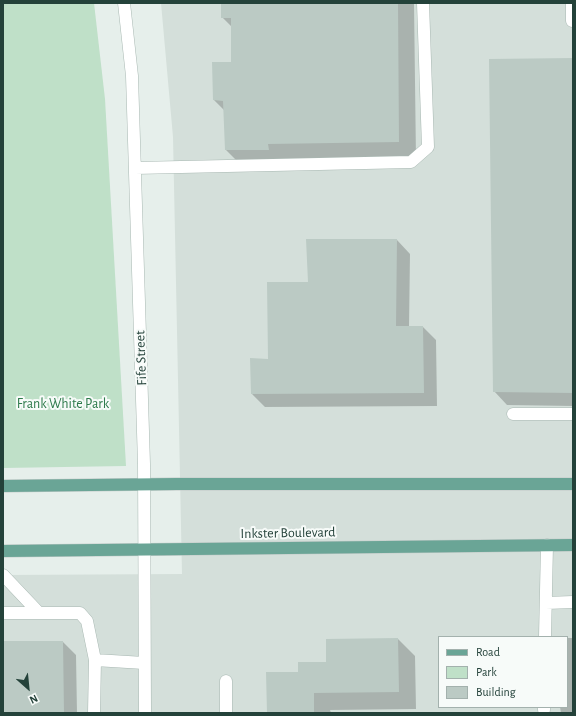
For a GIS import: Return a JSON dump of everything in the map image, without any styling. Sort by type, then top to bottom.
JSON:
[{"type":"main road","points":[[3,486],[144,484],[573,484]]},
{"type":"main road","name":"Inkster Boulevard","points":[[3,551],[573,545]]},
{"type":"street","name":"Fife Street","points":[[124,3],[132,76],[144,484],[144,713]]},
{"type":"street","points":[[135,168],[411,162],[428,147],[423,3]]},
{"type":"street","points":[[572,3],[573,21]]},
{"type":"street","points":[[513,414],[573,414]]},
{"type":"street","points":[[546,636],[548,545]]},
{"type":"street","points":[[3,575],[39,613]]},
{"type":"street","points":[[546,603],[573,602]]},
{"type":"street","points":[[3,613],[80,613],[87,621],[95,660],[94,713]]},
{"type":"street","points":[[95,660],[144,663]]},
{"type":"street","points":[[226,681],[226,713]]},
{"type":"shaded area","points":[[161,3],[573,3],[573,713],[3,713],[3,575],[182,574],[173,137]]},
{"type":"green space","name":"Frank White Park","points":[[3,3],[94,3],[105,99],[126,466],[3,468]]},
{"type":"building","points":[[221,3],[398,3],[399,142],[268,144],[269,150],[225,150],[223,101],[213,100],[212,62],[231,62],[231,18],[221,18]]},
{"type":"building","points":[[573,58],[573,393],[493,392],[489,59]]},
{"type":"building","points":[[306,239],[397,239],[396,326],[423,326],[424,393],[251,394],[250,358],[268,359],[267,282],[308,282]]},
{"type":"building","points":[[398,638],[399,692],[314,693],[314,713],[267,713],[266,672],[298,672],[298,662],[326,662],[326,639]]},
{"type":"building","points":[[3,641],[63,641],[64,713],[3,713]]}]
